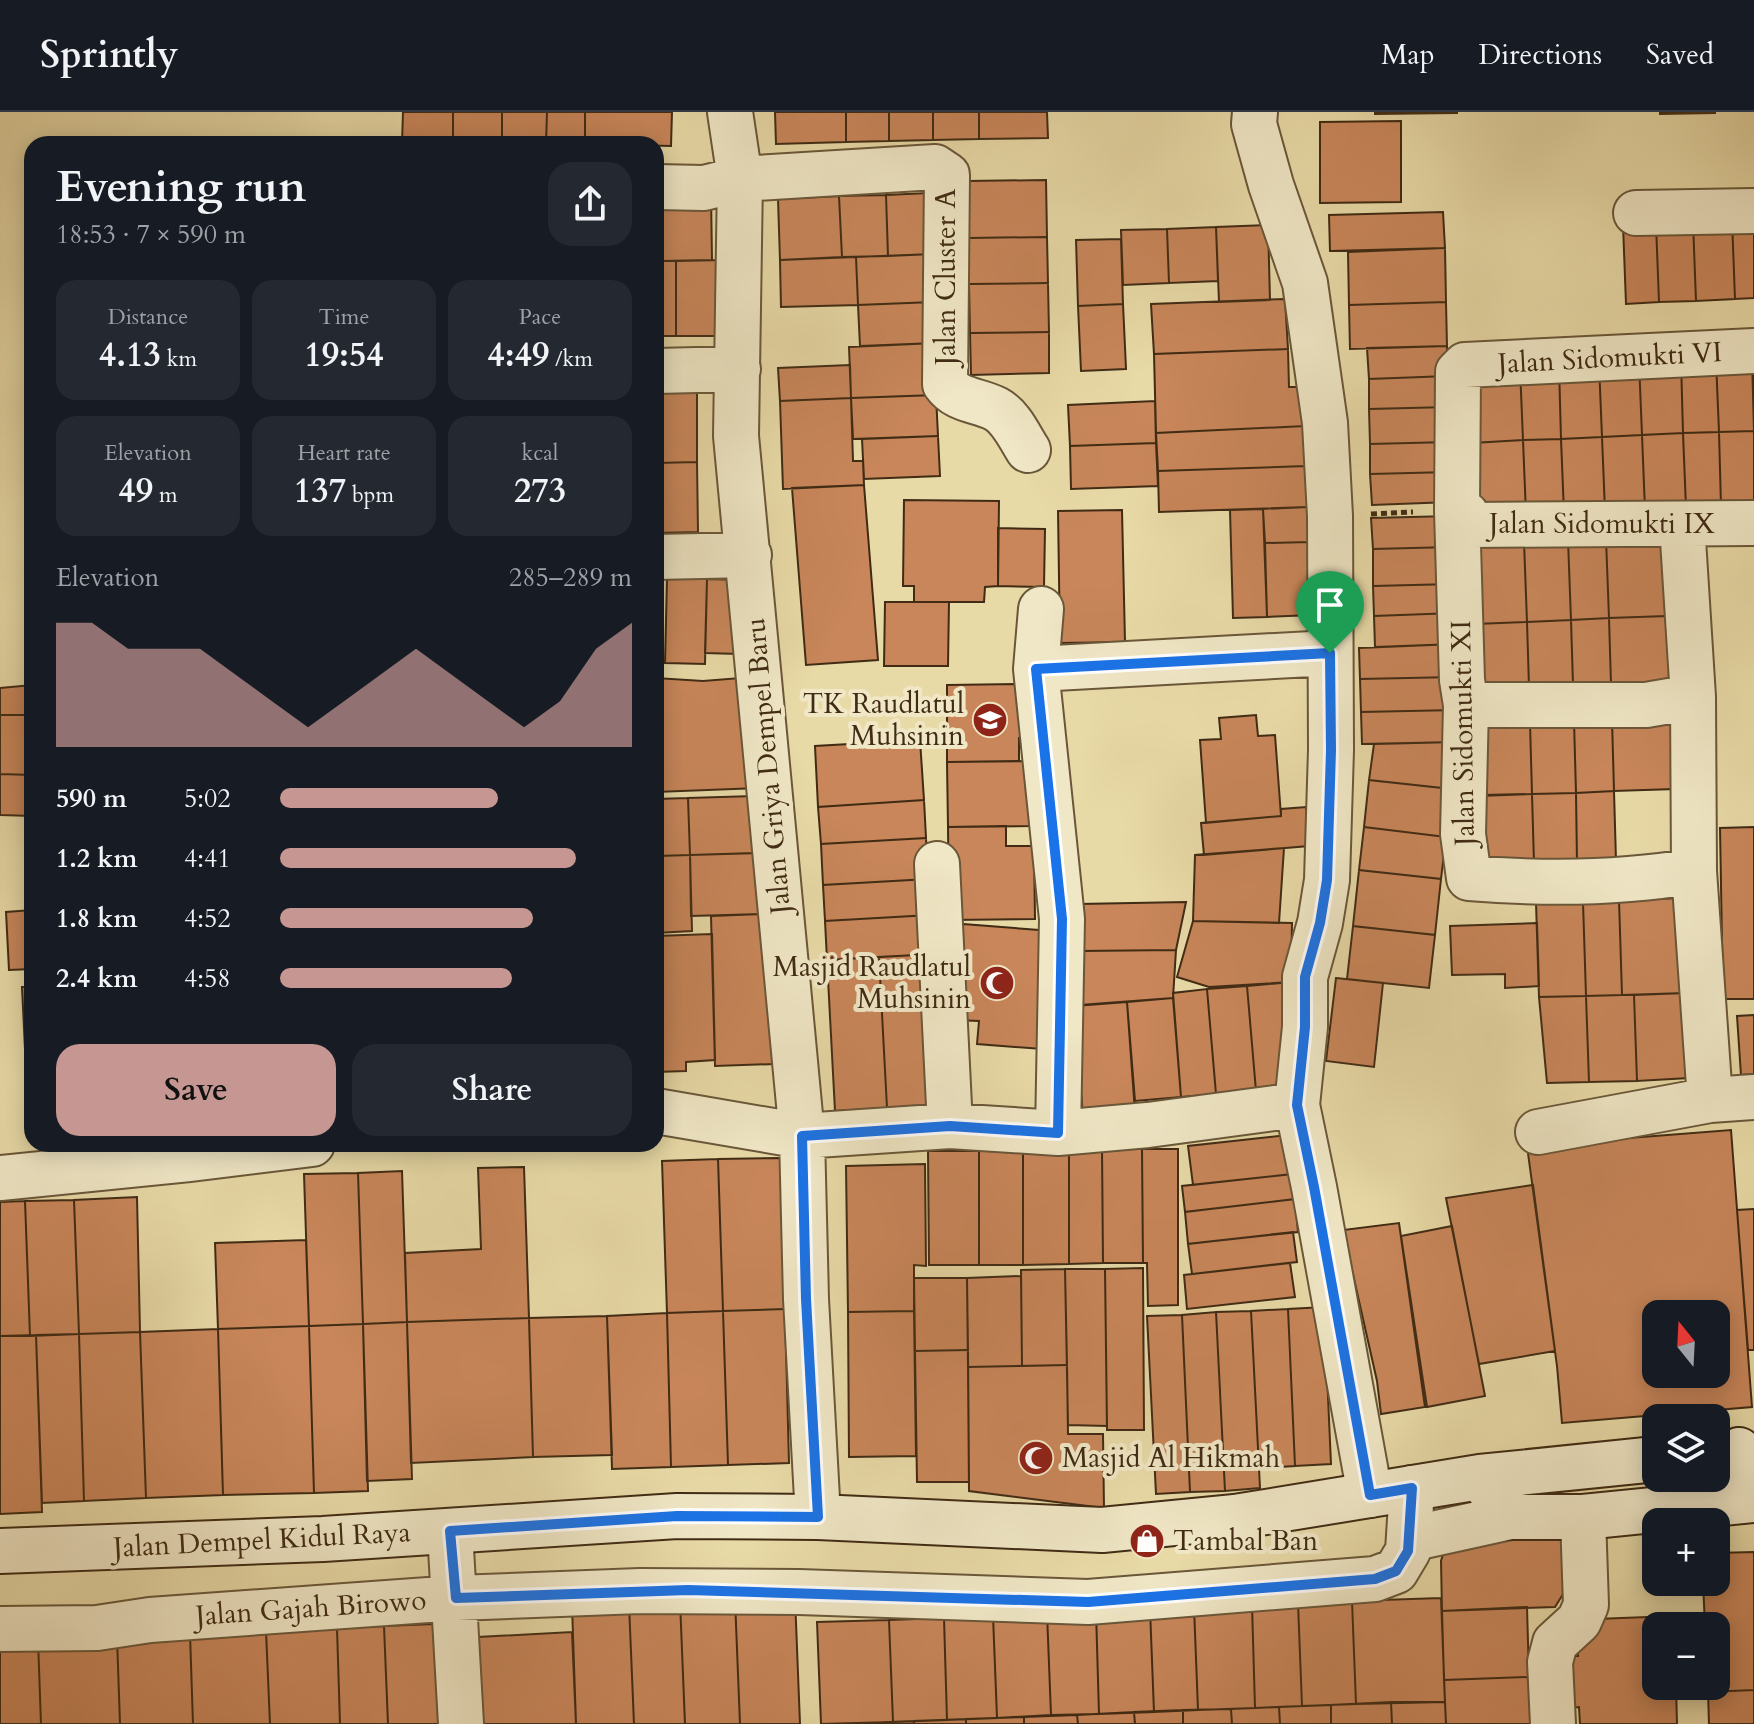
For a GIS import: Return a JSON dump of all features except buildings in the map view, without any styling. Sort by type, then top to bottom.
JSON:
[{"type":"street","name":"Jalan Griya Dempel Baru","points":[[730,112],[740,179],[736,436],[802,1136],[806,1299],[818,1517]]},
{"type":"street","points":[[1255,112],[1254,124],[1271,185],[1305,283],[1325,423],[1330,516],[1331,750],[1327,880],[1320,923],[1305,977],[1305,1027],[1297,1105],[1370,1495]]},
{"type":"street","name":"Jalan Cluster A","points":[[740,179],[941,168],[947,175],[945,384],[953,393],[997,410],[1009,419],[1028,450]]},
{"type":"street","points":[[664,187],[704,188],[740,179]]},
{"type":"street","points":[[1636,213],[1754,211]]},
{"type":"street","name":"Jalan Sidomukti VI","points":[[1465,365],[1754,351]]},
{"type":"street","name":"Jalan Sidomukti XI","points":[[1465,365],[1458,372],[1457,511],[1462,680],[1466,705],[1463,834],[1469,878],[1538,884],[1655,877],[1694,871]]},
{"type":"street","points":[[664,371],[738,369]]},
{"type":"street","name":"Jalan Sidomukti IX","points":[[1457,511],[1466,514],[1471,525],[1754,523]]},
{"type":"street","points":[[1682,524],[1693,697],[1694,871],[1710,1100]]},
{"type":"street","points":[[664,557],[749,555]]},
{"type":"street","points":[[1041,609],[1036,669],[1062,919],[1058,1133]]},
{"type":"street","points":[[1036,669],[1330,653]]},
{"type":"street","points":[[1466,705],[1646,705],[1693,697]]},
{"type":"street","points":[[937,864],[950,1126]]},
{"type":"street","points":[[1538,1132],[1710,1100],[1754,1097]]},
{"type":"street","points":[[664,1112],[802,1136],[950,1126],[1058,1133],[1148,1125],[1297,1105]]},
{"type":"street","points":[[0,1178],[188,1152]]},
{"type":"street","points":[[1410,1539],[1510,1517],[1583,1517],[1748,1501],[1736,1451]]},
{"type":"street","points":[[1480,1477],[1642,1460]]},
{"type":"street","points":[[1480,1477],[1510,1517]]},
{"type":"street","name":"Jalan Dempel Kidul Raya","points":[[0,1551],[323,1539],[677,1516],[818,1517],[1102,1530],[1235,1517],[1480,1477]]},
{"type":"street","name":"Jalan Gajah Birowo","points":[[0,1629],[97,1628],[150,1620],[456,1598],[688,1590],[1088,1602],[1375,1579],[1396,1571],[1408,1551],[1412,1488]]},
{"type":"street","points":[[1553,1724],[1550,1662],[1555,1643],[1579,1621],[1586,1605],[1583,1517]]},
{"type":"street","points":[[450,1531],[461,1724]]},
{"type":"path","points":[[1330,516],[1457,511]]},
{"type":"place","name":"TK Raudlatul Muhsinin","points":[[990,720]]},
{"type":"place","name":"Masjid Raudlatul Muhsinin","points":[[997,983]]},
{"type":"place","name":"Masjid Al Hikmah","points":[[1036,1458]]},
{"type":"place","name":"Tambal Ban","points":[[1147,1541]]},
{"type":"route","points":[[1330,653],[1327,880],[1320,923],[1305,977],[1305,1027],[1297,1105],[1370,1495],[1412,1488],[1408,1551],[1396,1571],[1375,1579],[1088,1602],[688,1590],[456,1598],[450,1531],[677,1516],[818,1517],[806,1299],[802,1136],[950,1126],[1058,1133],[1062,919],[1036,669],[1330,653]]}]
